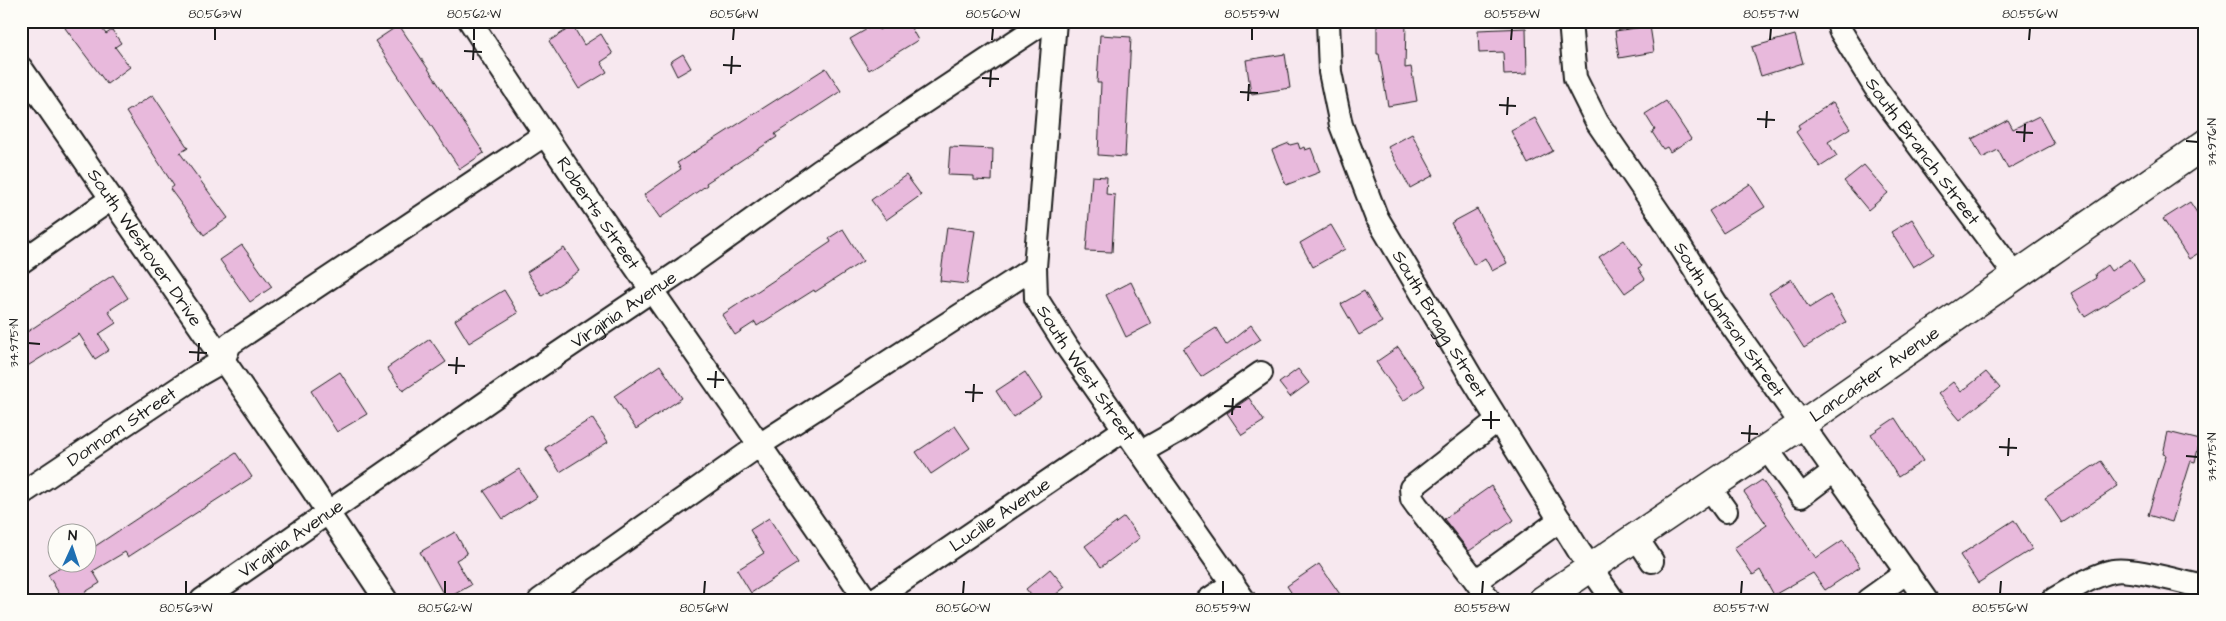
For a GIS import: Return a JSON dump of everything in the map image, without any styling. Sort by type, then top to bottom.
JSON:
[{"type":"main road","name":"Lancaster Avenue","points":[[1543,600],[1710,487],[2205,144]]},
{"type":"street","name":"Roberts Street","points":[[470,21],[544,135],[761,444],[866,600]]},
{"type":"street","name":"Virginia Avenue","points":[[202,600],[504,390],[653,290],[820,171],[1046,21]]},
{"type":"street","name":"South West Street","points":[[1055,21],[1035,267],[1036,298],[1067,347],[1238,591]]},
{"type":"street","name":"South Bragg Street","points":[[1328,21],[1330,72],[1341,124],[1376,216],[1560,520],[1613,600]]},
{"type":"street","name":"South Johnson Street","points":[[1570,21],[1575,78],[1597,122],[1664,220],[1717,304],[1926,600]]},
{"type":"street","name":"South Branch Street","points":[[1838,21],[1840,30],[1875,87],[2016,276]]},
{"type":"street","name":"South Westover Drive","points":[[21,68],[386,600]]},
{"type":"street","points":[[223,361],[230,344],[544,135]]},
{"type":"street","points":[[21,262],[110,199]]},
{"type":"street","points":[[540,600],[761,444],[1035,267]]},
{"type":"street","name":"Donnom Street","points":[[21,494],[200,374],[223,361]]},
{"type":"street","points":[[1141,452],[1178,431],[1261,373]]},
{"type":"street","points":[[1488,600],[1476,581],[1412,499],[1412,488],[1499,421]]},
{"type":"street","name":"Lucille Avenue","points":[[874,600],[1125,429]]},
{"type":"street","points":[[1766,448],[1801,496],[1834,471]]},
{"type":"street","points":[[1710,487],[1726,511]]},
{"type":"street","points":[[1476,581],[1560,520]]},
{"type":"street","points":[[1636,537],[1652,561]]},
{"type":"street","points":[[2054,600],[2084,582],[2114,571],[2142,574],[2205,587]]},
{"type":"street","points":[[1868,600],[1907,572]]},
{"type":"street","points":[[1208,600],[1238,591]]},
{"type":"building","points":[[74,21],[96,21],[106,34],[112,30],[121,43],[115,47],[130,67],[107,84],[65,28]]},
{"type":"building","points":[[893,21],[907,21],[918,40],[869,70],[850,39],[876,24],[879,30]]},
{"type":"building","points":[[1377,21],[1406,21],[1405,68],[1411,67],[1417,101],[1388,106],[1379,54],[1377,54]]},
{"type":"building","points":[[399,25],[484,153],[460,169],[375,41]]},
{"type":"building","points":[[573,26],[584,45],[601,34],[613,54],[601,62],[607,72],[579,89],[549,41]]},
{"type":"building","points":[[1650,26],[1654,52],[1619,58],[1615,31]]},
{"type":"building","points":[[1526,28],[1527,74],[1504,75],[1503,52],[1479,53],[1478,30]]},
{"type":"building","points":[[1100,35],[1131,37],[1125,157],[1098,155],[1101,83],[1097,83]]},
{"type":"building","points":[[1795,35],[1803,63],[1761,76],[1752,47]]},
{"type":"building","points":[[683,54],[691,68],[677,76],[670,62]]},
{"type":"building","points":[[1285,54],[1290,88],[1251,94],[1246,60]]},
{"type":"building","points":[[826,68],[841,91],[775,134],[777,137],[706,183],[707,185],[660,218],[644,195],[681,169],[677,163]]},
{"type":"building","points":[[153,95],[188,148],[180,153],[228,218],[204,235],[170,189],[174,186],[126,112]]},
{"type":"building","points":[[1666,101],[1691,139],[1670,152],[1667,147],[1663,149],[1652,132],[1655,130],[1645,114]]},
{"type":"building","points":[[1833,102],[1850,128],[1828,142],[1837,156],[1820,167],[1796,132],[1800,129],[1798,125]]},
{"type":"building","points":[[2039,116],[2054,144],[2008,169],[1998,150],[1982,158],[1972,139],[2008,120],[2013,129]]},
{"type":"building","points":[[1535,118],[1553,151],[1528,164],[1511,131]]},
{"type":"building","points":[[1412,134],[1434,175],[1410,188],[1388,147]]},
{"type":"building","points":[[1289,143],[1290,145],[1298,143],[1300,149],[1304,147],[1305,150],[1311,148],[1320,172],[1286,185],[1272,150]]},
{"type":"building","points":[[950,147],[993,149],[992,181],[974,180],[974,176],[948,175]]},
{"type":"building","points":[[1864,165],[1888,193],[1868,210],[1844,181]]},
{"type":"building","points":[[906,175],[921,195],[886,220],[871,200]]},
{"type":"building","points":[[1092,176],[1107,177],[1106,194],[1115,195],[1112,252],[1086,251]]},
{"type":"building","points":[[1750,184],[1765,207],[1723,233],[1709,211]]},
{"type":"building","points":[[2190,202],[2205,225],[2205,249],[2189,259],[2163,219]]},
{"type":"building","points":[[1477,209],[1507,263],[1492,271],[1485,258],[1474,265],[1451,223]]},
{"type":"building","points":[[1912,219],[1934,254],[1913,267],[1891,232]]},
{"type":"building","points":[[1331,225],[1345,249],[1313,267],[1300,243]]},
{"type":"building","points":[[947,227],[975,231],[967,284],[940,281]]},
{"type":"building","points":[[843,229],[863,261],[757,326],[755,322],[735,335],[722,315],[831,242],[829,238]]},
{"type":"building","points":[[1624,240],[1642,266],[1638,268],[1645,279],[1625,293],[1599,257]]},
{"type":"building","points":[[242,245],[272,287],[250,302],[220,260]]},
{"type":"building","points":[[564,248],[579,271],[542,296],[527,272]]},
{"type":"building","points":[[2130,259],[2144,281],[2085,317],[2071,293],[2096,278],[2095,274],[2107,265],[2111,271]]},
{"type":"building","points":[[113,275],[128,298],[108,311],[116,323],[99,334],[109,350],[95,359],[79,334],[21,370],[21,336]]},
{"type":"building","points":[[1791,279],[1809,308],[1830,295],[1846,322],[1804,348],[1769,293]]},
{"type":"building","points":[[1131,282],[1151,324],[1126,337],[1106,295]]},
{"type":"building","points":[[504,290],[518,313],[469,343],[455,320]]},
{"type":"building","points":[[1364,291],[1382,322],[1359,335],[1341,304]]},
{"type":"building","points":[[1251,325],[1261,339],[1201,377],[1183,349],[1216,328],[1226,345]]},
{"type":"building","points":[[430,339],[446,362],[403,391],[387,368]]},
{"type":"building","points":[[1398,347],[1425,386],[1403,401],[1376,362]]},
{"type":"building","points":[[660,365],[682,398],[636,429],[614,396]]},
{"type":"building","points":[[1298,369],[1309,383],[1290,397],[1279,383]]},
{"type":"building","points":[[340,372],[367,414],[337,432],[311,391]]},
{"type":"building","points":[[1025,372],[1042,398],[1013,417],[996,391]]},
{"type":"building","points":[[1986,372],[2000,388],[1960,420],[1938,394],[1953,382],[1961,392]]},
{"type":"building","points":[[1249,398],[1264,421],[1242,435],[1227,413]]},
{"type":"building","points":[[592,418],[608,442],[560,472],[545,448]]},
{"type":"building","points":[[1895,418],[1923,461],[1898,477],[1871,434]]},
{"type":"building","points":[[955,426],[970,448],[931,474],[916,452]]},
{"type":"building","points":[[2168,432],[2200,440],[2195,462],[2191,461],[2172,522],[2148,515],[2166,455],[2163,454]]},
{"type":"building","points":[[236,453],[252,477],[128,557],[125,552],[98,568],[98,544]]},
{"type":"building","points":[[2101,461],[2118,486],[2062,523],[2045,498]]},
{"type":"building","points":[[519,469],[537,497],[503,519],[484,491]]},
{"type":"building","points":[[1762,480],[1816,558],[1843,540],[1860,567],[1825,590],[1813,573],[1774,595],[1760,570],[1753,575],[1734,548],[1767,525],[1744,492]]},
{"type":"building","points":[[1491,486],[1514,520],[1469,551],[1444,519]]},
{"type":"building","points":[[1124,517],[1140,538],[1101,567],[1085,546]]},
{"type":"building","points":[[769,518],[798,563],[751,593],[737,570],[764,553],[750,530]]},
{"type":"building","points":[[2014,520],[2032,549],[1978,583],[1960,555]]},
{"type":"building","points":[[455,532],[467,554],[456,560],[471,585],[446,599],[420,552]]},
{"type":"building","points":[[1319,564],[1344,600],[1296,600],[1287,586]]},
{"type":"building","points":[[1050,569],[1065,587],[1049,600],[1035,600],[1026,589]]},
{"type":"building","points":[[95,574],[100,583],[72,600],[63,600],[48,575]]}]
